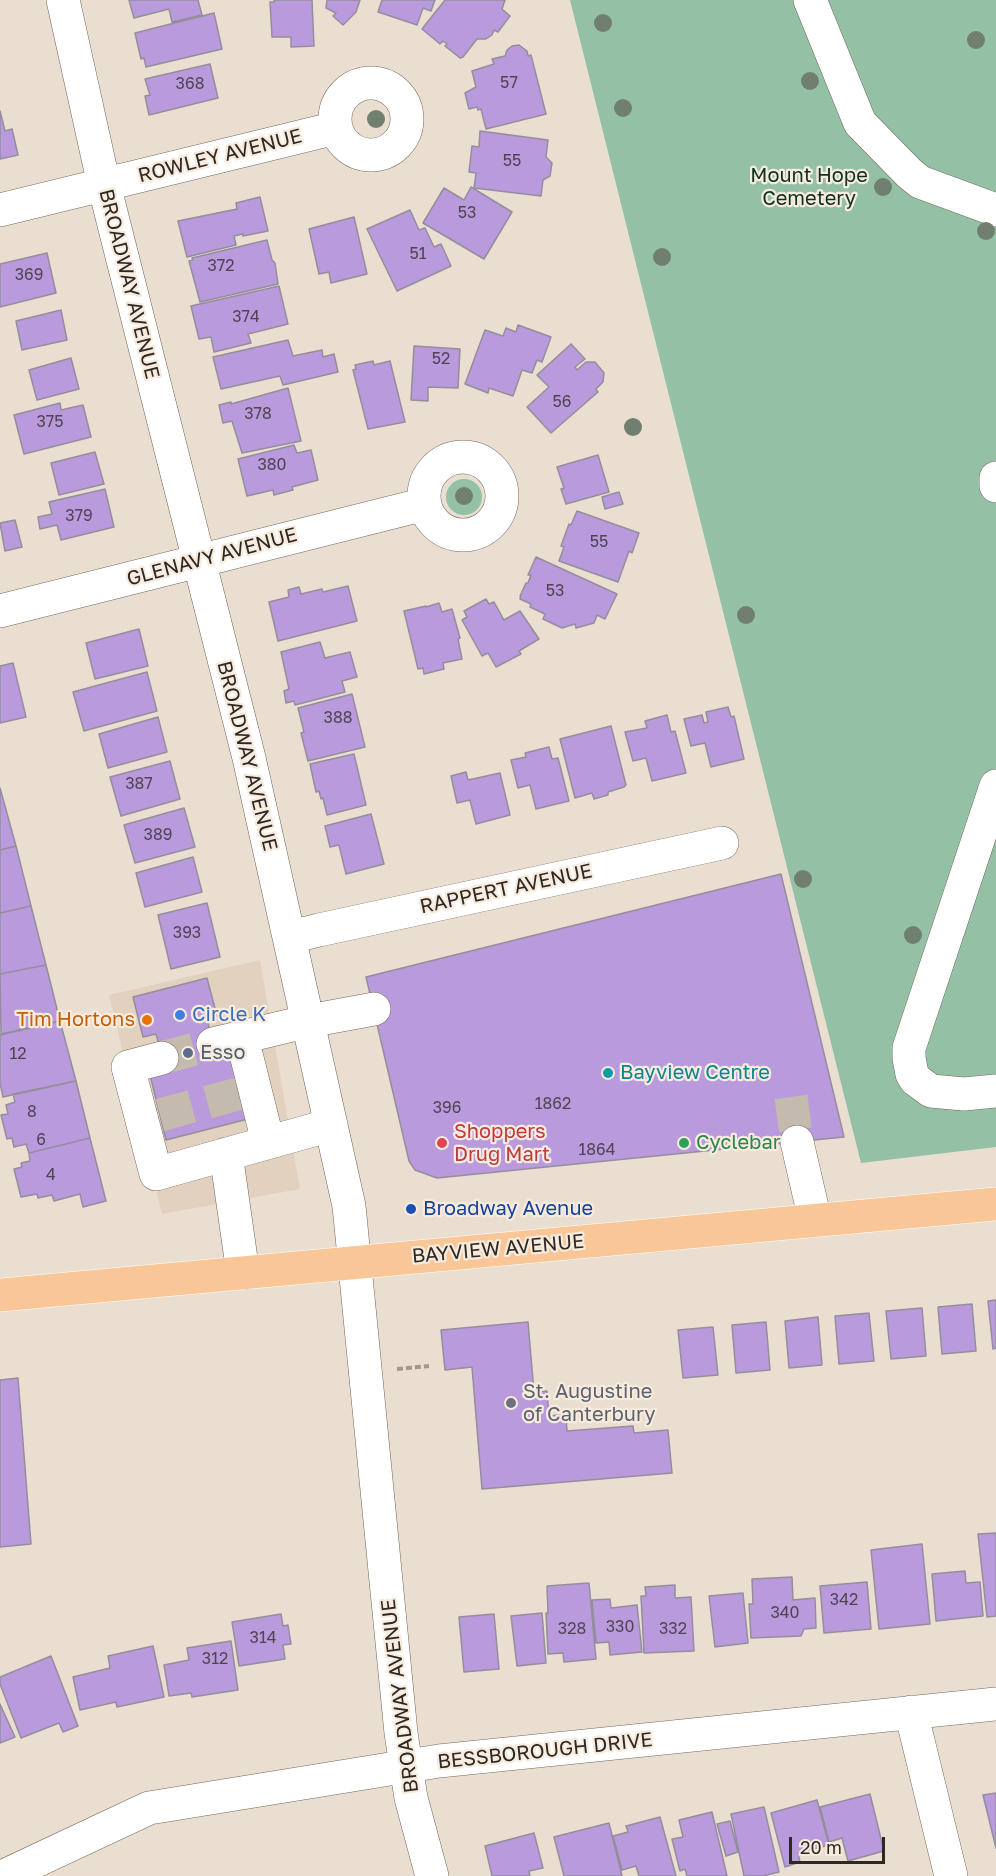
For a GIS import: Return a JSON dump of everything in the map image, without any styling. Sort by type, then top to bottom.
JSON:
[{"type":"main road","name":"BAYVIEW AVENUE","points":[[0,1295],[996,1203]]},
{"type":"street","name":"BROADWAY AVENUE","points":[[63,0],[104,185],[249,758],[349,1206],[406,1766],[411,1798],[432,1876]]},
{"type":"street","points":[[810,0],[860,123],[920,182],[996,210]]},
{"type":"street","name":"ROWLEY AVENUE","points":[[0,210],[336,128]]},
{"type":"street","points":[[996,478],[996,486]]},
{"type":"street","name":"GLENAVY AVENUE","points":[[0,610],[425,504]]},
{"type":"street","points":[[996,786],[909,1048],[912,1074],[916,1080],[931,1091],[964,1094],[996,1091]]},
{"type":"street","name":"RAPPERT AVENUE","points":[[290,938],[723,843]]},
{"type":"street","points":[[268,1142],[250,1091],[228,1041],[374,1009]]},
{"type":"street","points":[[162,1058],[128,1067],[151,1117],[156,1174],[331,1125]]},
{"type":"street","points":[[797,1142],[815,1220]]},
{"type":"street","points":[[226,1154],[243,1273]]},
{"type":"street","name":"BESSBOROUGH DRIVE","points":[[4,1876],[149,1808],[406,1766],[996,1704]]},
{"type":"street","points":[[911,1712],[951,1876]]},
{"type":"path","points":[[397,1369],[429,1366]]},
{"type":"shaded area","points":[[260,960],[300,1189],[162,1214],[109,995]]},
{"type":"green space","name":"Mount Hope Cemetery","points":[[570,0],[996,0],[996,1147],[861,1163]]},
{"type":"green space","points":[[464,479],[477,484],[482,497],[477,510],[464,515],[451,510],[446,497],[451,484]]},
{"type":"building","points":[[129,0],[198,0],[202,15],[172,22],[169,9],[134,18]]},
{"type":"building","points":[[274,0],[312,0],[314,46],[291,47],[291,37],[272,37],[270,2]]},
{"type":"building","points":[[327,0],[360,0],[356,12],[343,25],[333,16],[336,13],[326,8]]},
{"type":"building","points":[[382,0],[435,0],[431,11],[423,8],[417,25],[378,12]]},
{"type":"building","points":[[445,0],[505,0],[502,9],[510,16],[498,32],[494,30],[492,35],[486,39],[477,39],[460,58],[445,46],[447,44],[443,41],[440,44],[422,29]]},
{"type":"building","points":[[214,13],[222,49],[146,67],[144,58],[141,59],[135,33]]},
{"type":"building","points":[[519,45],[527,51],[528,56],[531,55],[546,114],[486,129],[481,109],[478,110],[477,107],[469,109],[465,93],[476,87],[472,71],[494,64],[492,59],[505,56],[507,50],[512,46]]},
{"type":"building","points":[[210,64],[218,98],[149,115],[145,96],[150,95],[145,79]]},
{"type":"building","points":[[0,111],[5,131],[12,129],[18,155],[0,159]]},
{"type":"building","points":[[480,131],[548,140],[546,157],[552,163],[550,176],[543,180],[541,196],[474,188],[476,173],[469,172],[472,146],[479,147]]},
{"type":"building","points":[[471,187],[512,212],[484,259],[423,223],[444,188],[464,200]]},
{"type":"building","points":[[260,197],[268,231],[234,236],[236,245],[187,257],[178,221],[237,209],[236,203]]},
{"type":"building","points":[[410,210],[419,230],[425,228],[434,247],[441,244],[451,266],[397,291],[367,229]]},
{"type":"building","points":[[354,217],[367,274],[331,283],[329,272],[319,274],[309,229]]},
{"type":"building","points":[[267,240],[272,260],[275,263],[278,284],[200,302],[189,261],[193,260],[192,258]]},
{"type":"building","points":[[47,253],[56,293],[0,307],[0,264]]},
{"type":"building","points":[[279,286],[288,324],[248,334],[251,343],[214,352],[211,337],[199,339],[191,306]]},
{"type":"building","points":[[61,310],[67,340],[22,350],[16,321]]},
{"type":"building","points":[[518,325],[551,337],[542,362],[537,360],[532,373],[522,370],[513,396],[489,388],[488,393],[465,384],[485,330],[503,336],[506,328],[516,332]]},
{"type":"building","points":[[288,340],[293,356],[322,350],[323,357],[334,354],[338,372],[283,385],[280,376],[221,389],[213,357]]},
{"type":"building","points":[[571,344],[585,359],[575,367],[577,370],[586,362],[595,362],[604,373],[603,382],[596,389],[598,392],[551,433],[527,407],[549,387],[537,375]]},
{"type":"building","points":[[414,346],[460,349],[458,388],[428,387],[428,401],[411,400]]},
{"type":"building","points":[[71,358],[79,389],[37,400],[29,370]]},
{"type":"building","points":[[373,361],[374,365],[390,361],[405,422],[368,429],[353,370],[356,369],[355,365]]},
{"type":"building","points":[[288,388],[301,441],[242,453],[232,421],[223,423],[219,405],[231,402],[231,404]]},
{"type":"building","points":[[60,403],[61,410],[83,405],[91,437],[24,454],[14,415]]},
{"type":"building","points":[[294,445],[297,453],[311,450],[318,480],[274,495],[273,490],[247,496],[238,459]]},
{"type":"building","points":[[95,452],[104,484],[59,495],[51,463]]},
{"type":"building","points":[[598,455],[609,492],[566,504],[561,489],[564,488],[557,467]]},
{"type":"building","points":[[105,489],[114,527],[61,540],[57,525],[40,529],[38,517],[52,514],[49,502]]},
{"type":"building","points":[[619,492],[623,504],[605,509],[602,497]]},
{"type":"building","points":[[577,511],[639,533],[632,553],[629,551],[618,582],[559,561],[564,547],[561,546],[569,524],[571,525]]},
{"type":"building","points":[[15,520],[22,547],[5,551],[0,523]]},
{"type":"building","points":[[536,557],[617,594],[605,619],[597,615],[594,623],[576,628],[575,624],[562,628],[543,619],[545,614],[520,599]]},
{"type":"building","points":[[348,586],[357,621],[278,641],[269,602],[289,597],[288,590],[299,587],[301,594]]},
{"type":"building","points":[[486,599],[489,604],[494,602],[504,620],[520,611],[539,639],[519,651],[521,654],[496,667],[488,653],[482,656],[462,620],[467,617],[464,611]]},
{"type":"building","points":[[439,603],[442,612],[452,609],[460,638],[458,639],[462,659],[443,663],[444,669],[424,674],[423,668],[418,669],[404,611]]},
{"type":"building","points":[[139,629],[148,666],[95,679],[86,643]]},
{"type":"building","points":[[320,642],[325,658],[350,652],[357,677],[342,681],[345,692],[295,705],[294,701],[286,703],[284,691],[289,689],[281,652]]},
{"type":"building","points":[[13,663],[26,717],[0,723],[0,666]]},
{"type":"building","points":[[147,672],[157,711],[84,731],[73,692]]},
{"type":"building","points":[[352,694],[365,747],[308,761],[298,708]]},
{"type":"building","points":[[728,707],[731,717],[734,716],[744,759],[711,767],[705,743],[691,746],[684,719],[702,715],[704,723],[708,722],[706,712]]},
{"type":"building","points":[[667,715],[671,732],[675,731],[686,773],[652,781],[646,758],[633,761],[625,732],[647,728],[645,721]]},
{"type":"building","points":[[158,717],[167,752],[108,768],[99,734]]},
{"type":"building","points":[[611,726],[626,785],[608,792],[608,795],[594,799],[592,793],[575,798],[560,739]]},
{"type":"building","points":[[549,747],[552,759],[558,758],[569,801],[536,809],[530,785],[518,788],[511,760],[526,757],[525,753]]},
{"type":"building","points":[[354,754],[366,805],[327,815],[323,798],[321,799],[319,791],[316,792],[310,764]]},
{"type":"building","points":[[170,761],[180,799],[121,816],[110,777]]},
{"type":"building","points":[[466,772],[468,780],[500,773],[510,815],[476,824],[470,800],[457,803],[451,776]]},
{"type":"building","points":[[0,788],[16,846],[0,850]]},
{"type":"building","points":[[184,808],[195,847],[135,863],[124,825]]},
{"type":"building","points":[[371,814],[384,864],[346,874],[339,845],[330,847],[325,826]]},
{"type":"building","points":[[16,846],[31,906],[0,913],[0,850]]},
{"type":"building","points":[[193,857],[202,892],[145,907],[136,873]]},
{"type":"building","name":"Bayview Centre","points":[[781,874],[844,1137],[437,1178],[415,1170],[409,1161],[366,977]]},
{"type":"building","points":[[207,903],[220,957],[171,969],[158,915]]},
{"type":"building","points":[[31,906],[46,965],[0,974],[0,913]]},
{"type":"building","points":[[46,965],[60,1021],[1,1034],[0,974]]},
{"type":"building","points":[[207,978],[217,1016],[207,1019],[213,1044],[235,1053],[252,1118],[166,1140],[150,1075],[166,1071],[156,1034],[143,1037],[133,997]]},
{"type":"building","points":[[60,1021],[76,1081],[3,1097],[0,1083],[0,1035]]},
{"type":"building","points":[[76,1081],[90,1138],[29,1153],[26,1144],[14,1147],[12,1138],[7,1139],[1,1115],[8,1114],[6,1105],[15,1102],[13,1094]]},
{"type":"building","points":[[90,1138],[106,1201],[83,1207],[80,1194],[54,1201],[52,1195],[38,1198],[37,1194],[21,1197],[14,1169],[22,1167],[21,1163],[30,1161],[29,1153]]},
{"type":"building","points":[[996,1300],[996,1348],[993,1349],[988,1301]]},
{"type":"building","points":[[972,1304],[976,1351],[942,1354],[938,1307]]},
{"type":"building","points":[[922,1308],[926,1356],[891,1359],[886,1311]]},
{"type":"building","points":[[869,1313],[874,1361],[839,1364],[835,1316]]},
{"type":"building","points":[[818,1317],[822,1365],[789,1368],[785,1321]]},
{"type":"building","name":"St. Augustine of Canterbury","points":[[528,1322],[534,1392],[547,1391],[549,1416],[566,1414],[567,1431],[633,1426],[634,1433],[668,1430],[672,1473],[482,1489],[472,1367],[445,1370],[441,1330]]},
{"type":"building","points":[[766,1322],[770,1370],[736,1373],[732,1325]]},
{"type":"building","points":[[713,1327],[718,1375],[683,1378],[678,1330]]},
{"type":"building","points":[[18,1378],[31,1544],[0,1547],[0,1380]]},
{"type":"building","points":[[996,1533],[996,1616],[987,1617],[978,1534]]},
{"type":"building","points":[[922,1544],[930,1624],[879,1629],[871,1550]]},
{"type":"building","points":[[965,1571],[966,1583],[980,1582],[983,1616],[936,1621],[932,1574]]},
{"type":"building","points":[[792,1577],[793,1600],[815,1598],[816,1628],[804,1629],[801,1636],[751,1638],[749,1604],[753,1604],[752,1579]]},
{"type":"building","points":[[867,1582],[871,1629],[824,1633],[820,1586]]},
{"type":"building","points":[[589,1583],[596,1659],[564,1662],[563,1653],[548,1654],[547,1586]]},
{"type":"building","points":[[675,1585],[675,1598],[691,1597],[694,1651],[644,1653],[641,1596],[646,1596],[645,1587]]},
{"type":"building","points":[[743,1593],[748,1643],[715,1647],[709,1596]]},
{"type":"building","points":[[610,1599],[611,1608],[637,1605],[642,1652],[610,1655],[609,1642],[596,1643],[592,1600]]},
{"type":"building","points":[[542,1613],[546,1663],[517,1666],[511,1616]]},
{"type":"building","points":[[281,1614],[283,1626],[288,1625],[291,1644],[283,1645],[285,1659],[239,1666],[232,1622]]},
{"type":"building","points":[[494,1614],[499,1669],[464,1672],[459,1617]]},
{"type":"building","points":[[231,1641],[238,1690],[192,1697],[191,1693],[169,1696],[164,1665],[189,1660],[187,1648]]},
{"type":"building","points":[[153,1646],[164,1697],[117,1707],[116,1702],[80,1710],[73,1677],[110,1668],[108,1656]]},
{"type":"building","points":[[51,1656],[78,1726],[63,1732],[59,1723],[21,1738],[0,1684],[0,1677]]},
{"type":"building","points":[[0,1704],[15,1737],[0,1743]]},
{"type":"building","points":[[996,1793],[996,1848],[983,1795]]},
{"type":"building","points":[[870,1794],[884,1851],[848,1861],[842,1838],[829,1842],[820,1807]]},
{"type":"building","points":[[817,1800],[829,1845],[798,1853],[800,1862],[785,1867],[771,1813]]},
{"type":"building","points":[[764,1807],[779,1872],[763,1876],[744,1876],[731,1814]]},
{"type":"building","points":[[712,1812],[727,1876],[687,1876],[685,1869],[680,1871],[672,1839],[683,1837],[679,1820]]},
{"type":"building","points":[[660,1817],[676,1876],[639,1876],[636,1866],[622,1870],[613,1836],[628,1832],[626,1826]]},
{"type":"building","points":[[730,1821],[738,1852],[726,1856],[717,1824]]},
{"type":"building","points":[[609,1823],[622,1876],[564,1876],[554,1837]]},
{"type":"building","points":[[534,1833],[543,1868],[529,1871],[530,1876],[492,1876],[485,1846]]},
{"type":"tunnel","points":[[162,1058],[213,1044]]},
{"type":"tunnel","points":[[160,1115],[245,1092]]},
{"type":"tunnel","points":[[791,1097],[797,1142]]},
{"type":"place","name":"Circle K","points":[[180,1015]]},
{"type":"place","name":"Tim Hortons","points":[[147,1020]]},
{"type":"place","name":"Esso","points":[[188,1053]]},
{"type":"place","name":"Bayview Centre","points":[[608,1073]]},
{"type":"place","name":"Shoppers Drug Mart","points":[[442,1143]]},
{"type":"place","name":"Cyclebar","points":[[684,1143]]},
{"type":"place","name":"Broadway Avenue","points":[[411,1209]]},
{"type":"place","name":"St. Augustine of Canterbury","points":[[511,1403]]}]
